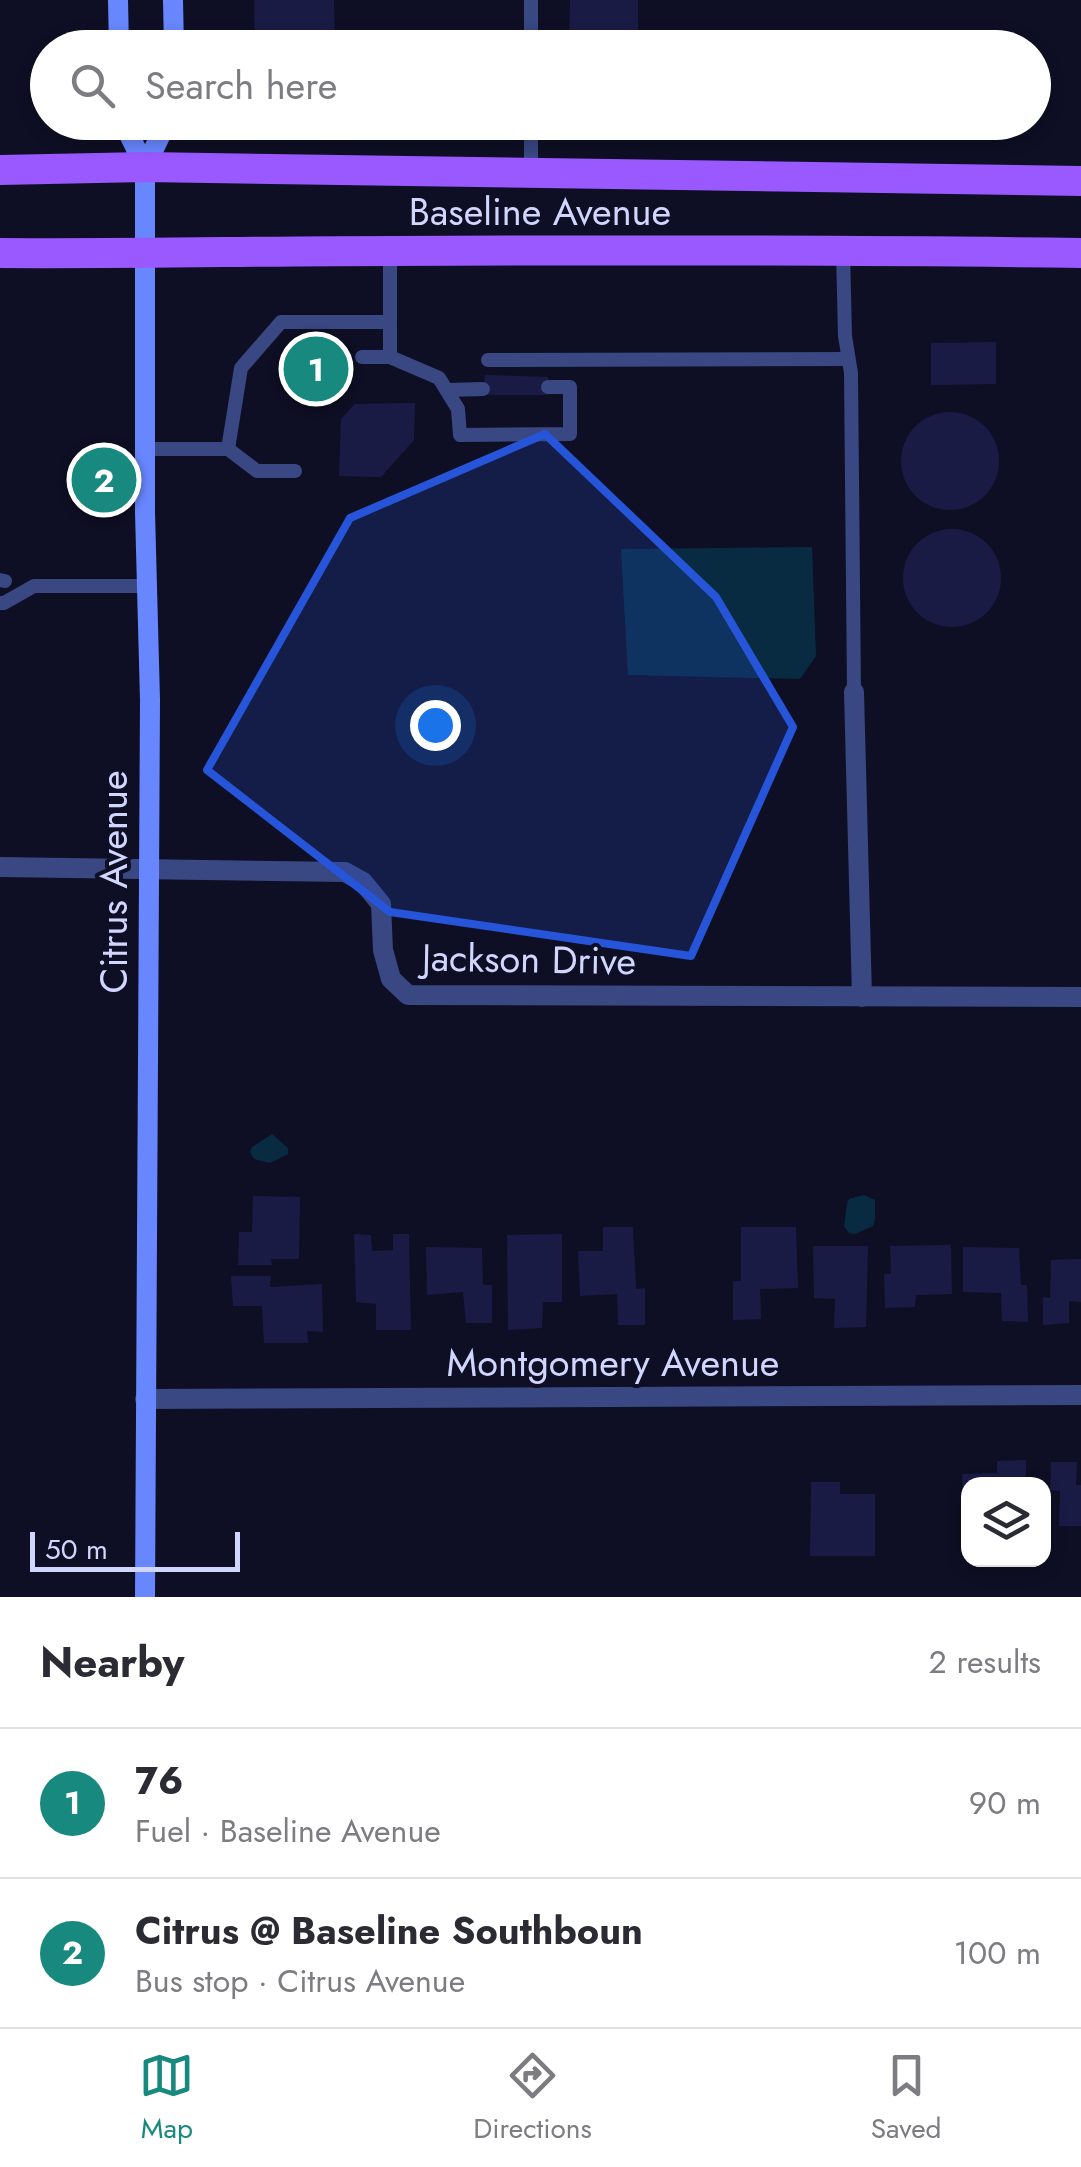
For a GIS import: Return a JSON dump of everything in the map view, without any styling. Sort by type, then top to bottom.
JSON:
[{"type":"main road","points":[[118,0],[119,30]]},
{"type":"main road","points":[[172,0],[173,30]]},
{"type":"main road","name":"Citrus Avenue","points":[[132,140],[145,167],[146,1597]]},
{"type":"main road","name":"Citrus Avenue","points":[[145,167],[158,140]]},
{"type":"main road","name":"Baseline Avenue","points":[[0,170],[145,167],[1081,180]]},
{"type":"main road","name":"Baseline Avenue","points":[[0,252],[1081,252]]},
{"type":"street","points":[[854,692],[862,997]]},
{"type":"street","name":"Jackson Drive","points":[[0,867],[345,872],[363,882],[381,904],[387,965],[392,979],[408,995],[1081,997]]},
{"type":"street","name":"Montgomery Avenue","points":[[145,1399],[1081,1395]]},
{"type":"lane","points":[[530,0],[531,30]]},
{"type":"lane","points":[[531,140],[531,172]]},
{"type":"lane","points":[[843,250],[845,336],[851,373],[854,692]]},
{"type":"lane","points":[[390,251],[390,357]]},
{"type":"lane","points":[[228,449],[241,368],[281,322],[390,322]]},
{"type":"lane","points":[[362,357],[390,357],[440,378],[458,409],[460,435],[570,434],[570,387],[548,387]]},
{"type":"lane","points":[[488,360],[848,359]]},
{"type":"lane","points":[[447,390],[484,389]]},
{"type":"lane","points":[[145,449],[228,449],[258,471],[295,471]]},
{"type":"lane","points":[[0,603],[34,586],[148,586]]},
{"type":"highlighted area","points":[[545,434],[716,597],[793,727],[691,956],[390,912],[207,770],[350,518]]},
{"type":"water","points":[[812,547],[816,656],[800,679],[628,675],[621,549]]},
{"type":"water","points":[[272,1134],[288,1148],[288,1154],[270,1163],[254,1159],[252,1147]]},
{"type":"water","points":[[864,1195],[875,1200],[873,1226],[849,1233],[844,1226],[849,1199]]},
{"type":"building","points":[[254,0],[334,0],[335,30],[255,30]]},
{"type":"building","points":[[570,0],[638,0],[638,30],[569,30]]},
{"type":"building","points":[[996,342],[996,384],[931,385],[931,343]]},
{"type":"building","points":[[485,375],[548,377],[548,395],[483,395]]},
{"type":"building","points":[[415,403],[414,440],[381,477],[339,476],[341,419],[355,404]]},
{"type":"building","points":[[950,412],[969,416],[984,427],[995,442],[999,461],[995,480],[984,495],[969,506],[950,510],[931,506],[916,495],[905,480],[901,461],[905,442],[916,427],[931,416]]},
{"type":"building","points":[[952,529],[971,532],[987,543],[998,559],[998,597],[987,613],[971,624],[952,627],[933,624],[917,613],[906,597],[903,578],[906,559],[917,543],[933,532]]},
{"type":"building","points":[[253,1196],[300,1197],[299,1259],[271,1259],[272,1265],[238,1265],[239,1232],[252,1232]]},
{"type":"building","points":[[603,1227],[633,1227],[636,1289],[645,1288],[645,1325],[618,1325],[617,1294],[580,1296],[578,1251],[603,1251]]},
{"type":"building","points":[[741,1227],[796,1227],[798,1288],[760,1289],[761,1319],[733,1320],[733,1281],[741,1281]]},
{"type":"building","points":[[354,1234],[371,1235],[372,1251],[393,1250],[393,1234],[409,1234],[411,1330],[376,1330],[376,1304],[356,1302]]},
{"type":"building","points":[[562,1234],[562,1302],[543,1302],[542,1328],[508,1330],[507,1235]]},
{"type":"building","points":[[951,1245],[952,1294],[916,1295],[915,1307],[885,1308],[884,1274],[891,1274],[890,1246]]},
{"type":"building","points":[[813,1246],[868,1246],[866,1327],[834,1328],[835,1299],[814,1298]]},
{"type":"building","points":[[426,1247],[482,1248],[483,1285],[492,1285],[492,1323],[466,1323],[463,1292],[427,1295]]},
{"type":"building","points":[[963,1247],[1019,1248],[1021,1285],[1027,1285],[1028,1322],[1002,1321],[1001,1293],[963,1292]]},
{"type":"building","points":[[1081,1259],[1081,1302],[1069,1301],[1069,1323],[1043,1325],[1043,1297],[1050,1298],[1051,1260]]},
{"type":"building","points":[[231,1276],[271,1276],[270,1287],[322,1284],[323,1332],[307,1331],[308,1343],[264,1343],[262,1306],[233,1306]]},
{"type":"building","points":[[1026,1460],[1026,1477],[962,1477],[997,1473],[997,1461]]},
{"type":"building","points":[[1051,1462],[1077,1462],[1081,1526],[1059,1526],[1060,1491],[1051,1490]]},
{"type":"building","points":[[811,1482],[840,1482],[840,1494],[875,1494],[875,1556],[810,1556]]},
{"type":"place","name":"76","points":[[316,369]]},
{"type":"place","name":"Citrus @ Baseline Southboun","points":[[104,480]]}]
